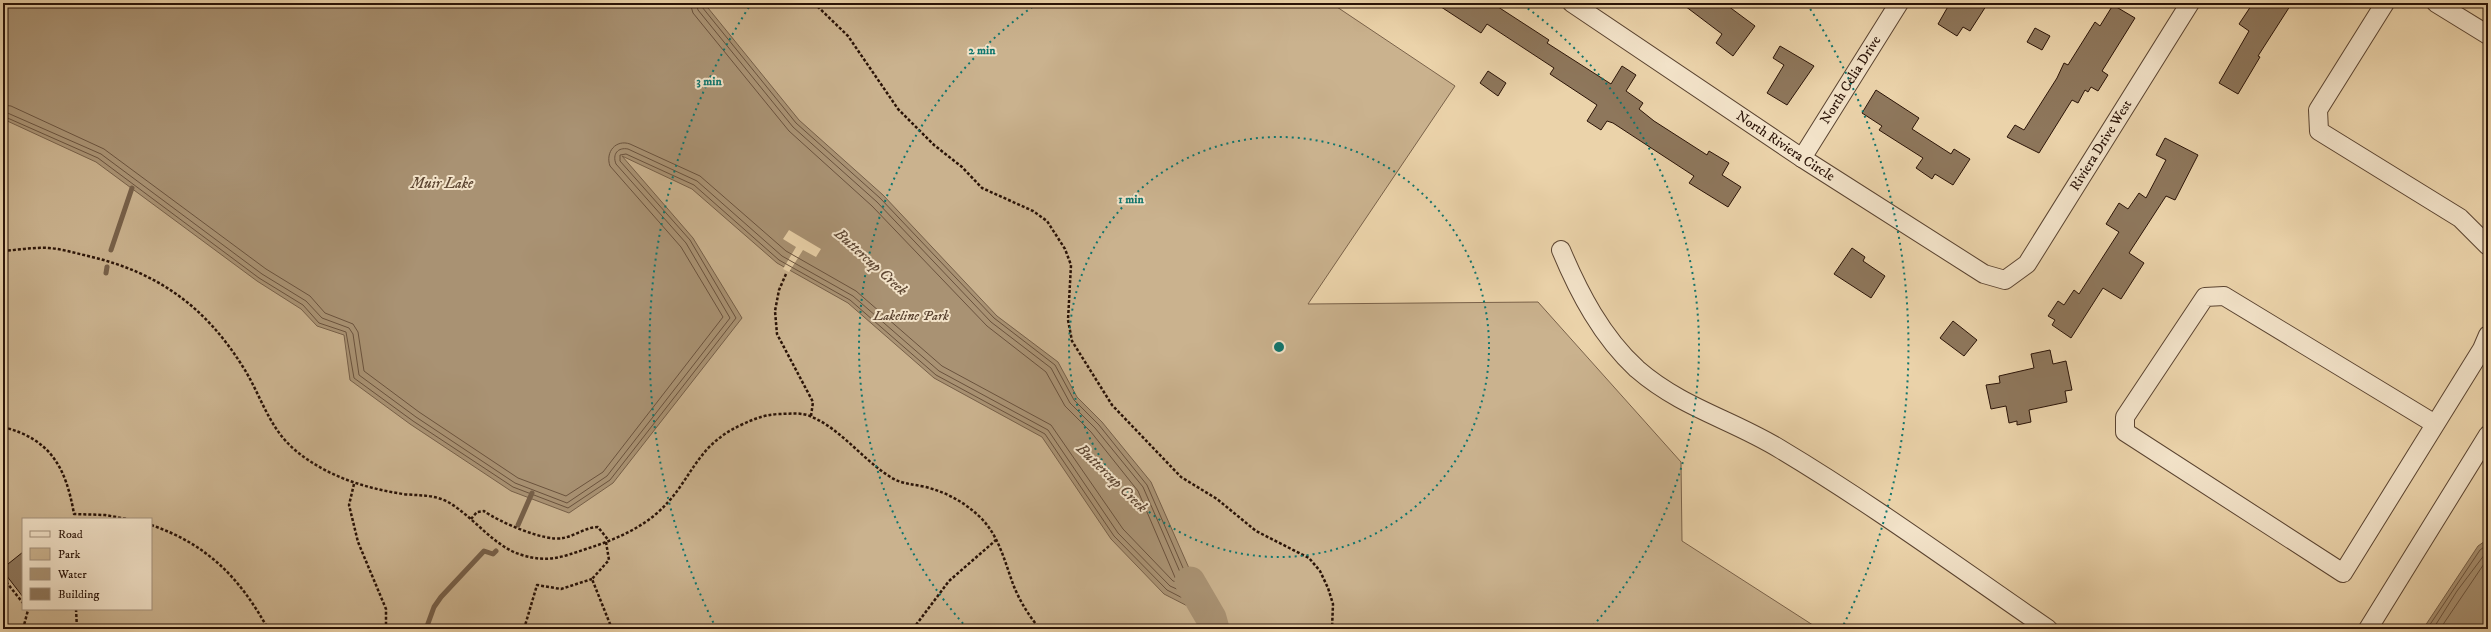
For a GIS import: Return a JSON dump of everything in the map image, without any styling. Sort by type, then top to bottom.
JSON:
[{"type":"street","name":"North Celia Drive","points":[[1802,158],[1899,3]]},
{"type":"street","name":"Riviera Drive West","points":[[2005,280],[2027,264],[2190,3]]},
{"type":"street","points":[[2385,3],[2318,110],[2319,131],[2460,218],[2488,246]]},
{"type":"street","points":[[2436,3],[2486,29]]},
{"type":"street","name":"North Riviera Circle","points":[[1577,4],[1802,158],[1984,274],[2005,280]]},
{"type":"street","points":[[1561,250],[1576,284],[1602,328],[1636,368],[1667,392],[1779,448],[1868,505],[2048,629]]},
{"type":"street","points":[[2435,424],[2224,296],[2205,297],[2125,417],[2125,432],[2343,573],[2482,349],[2488,336]]},
{"type":"street","points":[[2368,629],[2488,435]]},
{"type":"path","points":[[814,3],[848,36],[898,109],[934,145],[962,167],[982,188],[1033,211],[1047,221],[1065,249],[1071,265],[1068,320],[1072,341],[1112,405],[1181,477],[1217,499],[1256,531],[1309,558],[1320,571],[1328,588],[1333,604],[1332,629]]},
{"type":"path","points":[[3,251],[50,248],[119,263],[150,276],[200,313],[223,338],[244,369],[272,425],[294,449],[324,471],[354,484],[402,494],[435,496],[472,519],[494,538],[519,555],[552,560],[607,542],[632,530],[655,515],[674,496],[706,449],[723,433],[762,415],[796,413],[810,416],[845,439],[873,466],[898,482],[928,488],[963,502],[986,523],[1005,557],[1014,586],[1031,619],[1040,629]]},
{"type":"path","points":[[786,274],[779,290],[775,311],[777,334],[813,402],[810,416]]},
{"type":"path","points":[[3,427],[37,441],[52,454],[64,472],[74,518]]},
{"type":"path","points":[[354,484],[349,505],[358,542],[386,609],[386,629]]},
{"type":"path","points":[[472,519],[477,512],[484,511],[508,525],[555,538],[598,527],[607,542],[609,560],[592,578],[561,589],[537,585],[524,629]]},
{"type":"path","points":[[74,514],[105,515],[122,518]]},
{"type":"path","points":[[152,525],[183,539],[213,559],[239,583],[268,629]]},
{"type":"path","points":[[913,629],[949,581],[996,540]]},
{"type":"path","points":[[3,578],[22,603]]},
{"type":"path","points":[[592,578],[612,629]]},
{"type":"path","points":[[23,629],[28,610]]},
{"type":"path","points":[[76,610],[77,629]]},
{"type":"green space","name":"Lakeline Park","points":[[3,3],[1331,3],[1455,86],[1308,304],[1538,302],[1681,462],[1682,541],[1819,629],[3,629]]},
{"type":"water","name":"Muir Lake","points":[[3,3],[704,3],[799,120],[883,195],[997,316],[1058,362],[1077,397],[1102,422],[1151,482],[1211,618],[1164,594],[1111,539],[1042,437],[934,378],[848,303],[777,263],[692,189],[622,156],[693,238],[742,318],[613,483],[569,513],[511,491],[410,424],[350,380],[344,335],[317,326],[301,309],[257,281],[96,162],[3,119]]},
{"type":"water","points":[[2488,539],[2488,629],[2423,629],[2478,546]]},
{"type":"pier","points":[[789,230],[821,249],[816,257],[803,250],[789,272],[783,269],[796,247],[783,239]]},
{"type":"building","points":[[1435,3],[1492,3],[1549,40],[1547,43],[1611,84],[1622,66],[1636,75],[1626,91],[1643,103],[1639,109],[1654,121],[1707,155],[1709,151],[1729,163],[1722,175],[1741,187],[1728,207],[1689,183],[1694,176],[1613,123],[1607,121],[1601,130],[1587,121],[1597,105],[1550,74],[1554,68],[1487,24],[1481,33]]},
{"type":"building","points":[[1681,3],[1724,3],[1755,26],[1733,56],[1716,43],[1722,34]]},
{"type":"building","points":[[1950,3],[1988,3],[1970,31],[1963,27],[1957,36],[1938,24]]},
{"type":"building","points":[[2253,3],[2292,3],[2258,56],[2260,57],[2238,94],[2219,83],[2249,31],[2239,24]]},
{"type":"building","points":[[2113,5],[2135,18],[2102,71],[2108,75],[2098,91],[2091,87],[2088,92],[2085,90],[2078,103],[2072,100],[2039,153],[2007,137],[2015,125],[2024,130],[2057,78],[2064,63],[2068,65],[2095,22],[2100,26]]},
{"type":"building","points":[[2035,28],[2050,36],[2042,50],[2027,42]]},
{"type":"building","points":[[1780,46],[1814,66],[1787,105],[1767,93],[1784,65],[1773,58]]},
{"type":"building","points":[[1488,71],[1506,83],[1498,96],[1480,83]]},
{"type":"building","points":[[1876,90],[1919,118],[1912,129],[1951,154],[1954,149],[1970,159],[1953,185],[1935,174],[1932,179],[1916,168],[1923,158],[1879,130],[1882,126],[1862,113]]},
{"type":"building","points":[[2165,138],[2198,155],[2175,200],[2166,196],[2129,253],[2144,263],[2121,299],[2103,288],[2071,338],[2052,325],[2055,320],[2048,316],[2058,301],[2064,305],[2074,290],[2079,294],[2119,232],[2106,224],[2119,203],[2128,209],[2139,193],[2146,198],[2166,160],[2156,155]]},
{"type":"building","points":[[1852,248],[1865,257],[1863,261],[1885,276],[1871,298],[1834,274]]},
{"type":"building","points":[[1953,321],[1977,340],[1964,356],[1940,338]]},
{"type":"building","points":[[2050,350],[2053,364],[2066,361],[2072,390],[2065,391],[2067,402],[2029,410],[2031,422],[2017,425],[2017,421],[2009,423],[2006,406],[1991,409],[1986,385],[2000,383],[1999,376],[2034,368],[2031,354]]},
{"type":"building","points":[[22,553],[22,596],[3,571],[3,568]]},
{"type":"waterway","points":[[111,250],[132,188]]},
{"type":"waterway","points":[[106,273],[107,267]]},
{"type":"waterway","points":[[518,525],[532,493]]},
{"type":"waterway","points":[[426,629],[434,607],[441,597],[484,551],[493,554],[496,551]]},
{"type":"waterway","name":"Buttercup Creek","points":[[1190,582],[1211,618],[1214,629]]}]
